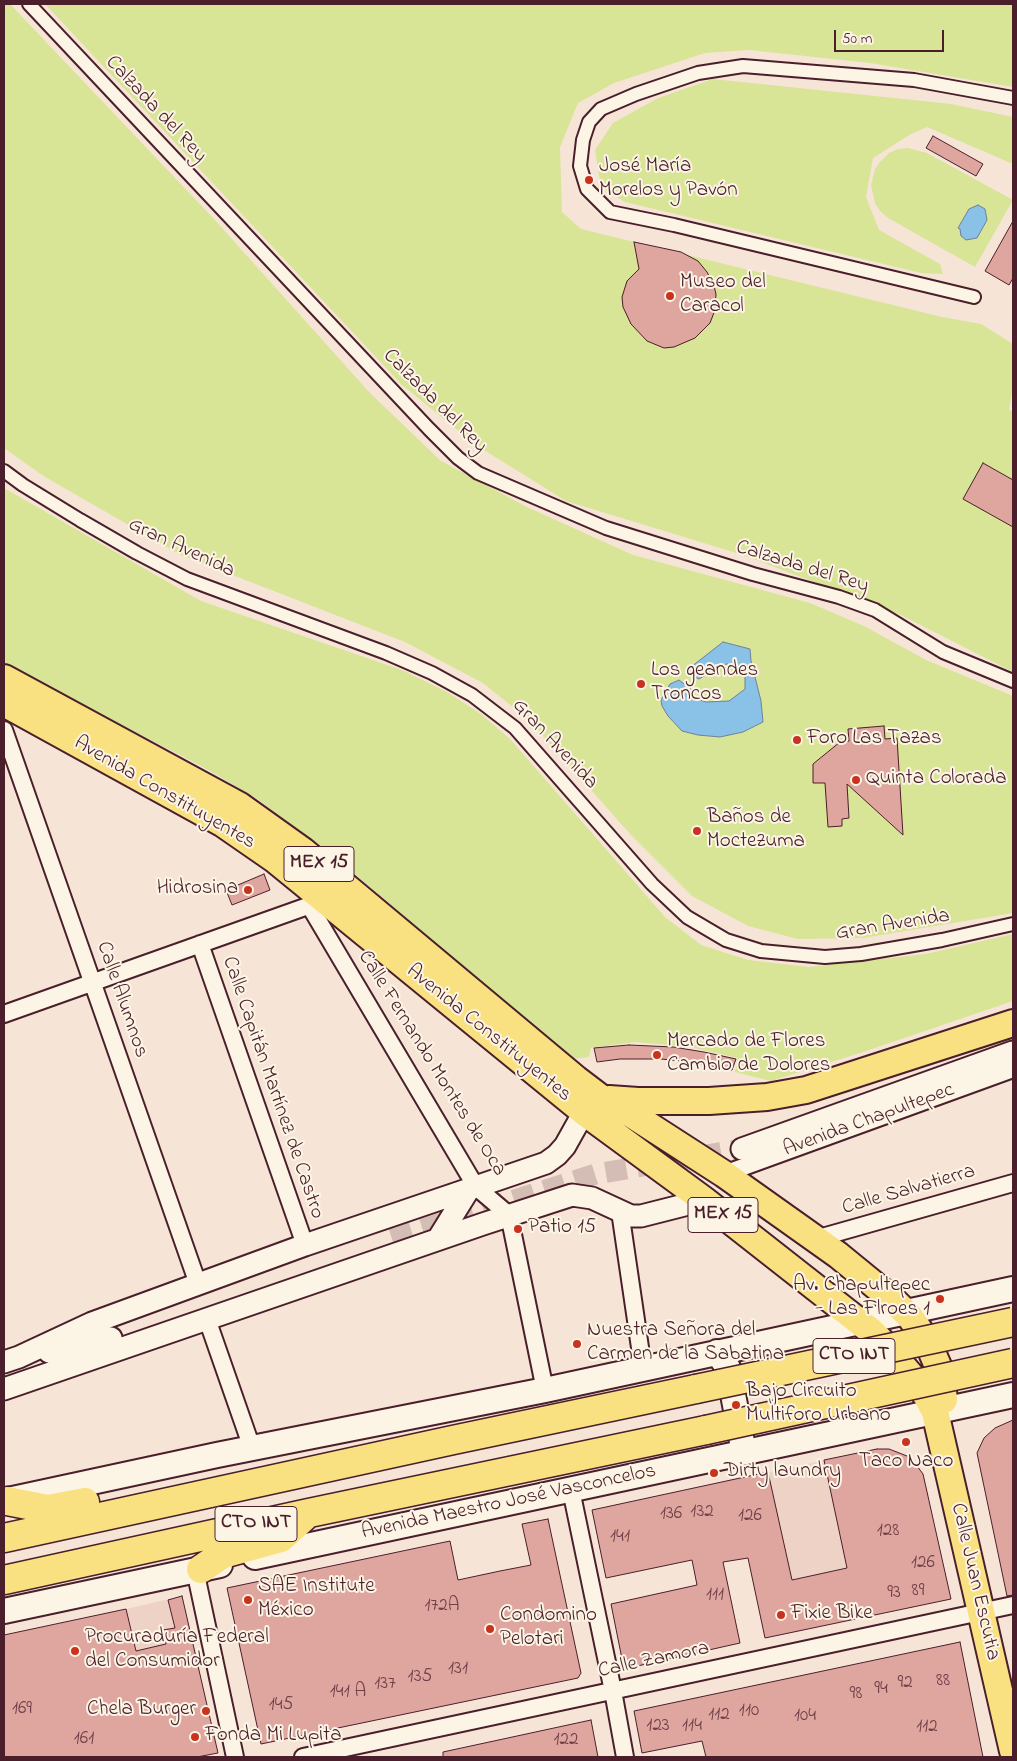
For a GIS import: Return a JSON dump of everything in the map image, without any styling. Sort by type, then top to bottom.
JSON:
[{"type":"highway","name":"CTO INT","points":[[4,1538],[1013,1322]]},
{"type":"highway","name":"CTO INT","points":[[4,1580],[1013,1363]]},
{"type":"highway","points":[[5,1501],[48,1509],[118,1495],[165,1503]]},
{"type":"highway","points":[[198,1570],[223,1554],[281,1538],[309,1513]]},
{"type":"main road","name":"Avenida Constituyentes","points":[[4,678],[12,711],[222,822],[274,859],[317,903],[592,1105],[704,1200],[882,1342],[906,1368],[940,1411]]},
{"type":"main road","name":"Avenida Constituyentes","points":[[12,711],[240,806],[304,851],[569,1073],[592,1105],[631,1114],[724,1174],[815,1239],[879,1288],[906,1312],[920,1329],[934,1356],[941,1374],[940,1411]]},
{"type":"main road","points":[[592,1105],[620,1100],[709,1101],[767,1098],[806,1090],[1013,1023]]},
{"type":"main road","name":"CTO INT","points":[[5,1501],[252,1448],[545,1390],[1013,1289]]},
{"type":"main road","points":[[717,1352],[728,1368],[742,1441],[736,1455]]},
{"type":"main road","name":"Avenida Maestro José Vasconcelos","points":[[4,1611],[1013,1395]]},
{"type":"main road","name":"Calle Juan Escutia","points":[[940,1411],[981,1612],[1013,1751]]},
{"type":"street","name":"Calzada del Rey","points":[[29,4],[429,430],[458,458],[478,473],[606,528],[753,574],[839,597],[875,610],[943,652],[1013,681]]},
{"type":"street","points":[[974,297],[674,225],[610,212],[587,189],[580,166],[583,140],[589,122],[601,109],[636,94],[698,73],[744,66],[914,80],[1013,98]]},
{"type":"street","name":"Gran Avenida","points":[[4,471],[80,520],[187,579],[386,653],[432,673],[472,695],[515,728],[652,884],[687,917],[726,940],[761,951],[825,956],[861,954],[942,940],[1013,924]]},
{"type":"street","name":"Calle Alumnos","points":[[12,711],[92,983],[198,1284]]},
{"type":"street","points":[[4,1014],[317,903]]},
{"type":"street","name":"Calle Fernando Montes de Oca","points":[[317,903],[472,1188],[509,1215]]},
{"type":"street","name":"Calle Capitán Martínez de Castro","points":[[200,944],[304,1246]]},
{"type":"street","name":"Avenida Chapultepec","points":[[742,1149],[1013,1052]]},
{"type":"street","name":"Avenida Chapultepec","points":[[724,1174],[1013,1069]]},
{"type":"street","points":[[12,1360],[92,1323],[304,1246],[546,1163],[565,1146],[592,1105]]},
{"type":"street","name":"Calle Salvatierra","points":[[815,1239],[1013,1183]]},
{"type":"street","points":[[438,1239],[472,1188]]},
{"type":"street","points":[[4,1389],[438,1239],[572,1195],[592,1198],[631,1216],[641,1216],[704,1200]]},
{"type":"street","points":[[620,1211],[643,1368]]},
{"type":"street","points":[[509,1215],[545,1390]]},
{"type":"street","points":[[12,1360],[95,1344],[392,1239]]},
{"type":"street","points":[[207,1319],[252,1448]]},
{"type":"street","points":[[571,1490],[625,1757]]},
{"type":"street","points":[[198,1570],[235,1757]]},
{"type":"street","name":"Calle Zamora","points":[[303,1757],[1013,1606]]},
{"type":"shaded area","points":[[877,1449],[897,1451],[914,1462],[923,1474],[929,1496],[889,1506],[847,1568],[792,1580],[802,1631],[765,1638],[748,1558],[694,1568],[687,1534],[639,1522],[596,1532],[592,1510]]},
{"type":"shaded area","points":[[182,1596],[192,1638],[136,1651],[126,1609]]},
{"type":"green space","points":[[4,4],[10,4],[214,219],[369,392],[441,461],[527,507],[633,555],[810,603],[864,626],[926,660],[1013,696],[1013,913],[863,938],[798,939],[748,926],[692,896],[631,835],[530,721],[483,683],[405,642],[181,555],[45,477],[4,448]]},
{"type":"green space","points":[[45,4],[1013,4],[1013,87],[870,63],[749,50],[705,53],[614,83],[578,103],[560,147],[562,212],[581,229],[942,317],[981,324],[1013,344],[1013,389],[1009,409],[1013,412],[1013,672],[899,614],[743,555],[566,501],[476,445],[402,385]]},
{"type":"green space","points":[[713,79],[951,104],[1013,117],[1013,164],[927,127],[911,134],[873,158],[866,197],[879,230],[940,264],[943,274],[921,273],[625,202],[601,188],[595,150],[613,123],[658,98]]},
{"type":"green space","points":[[908,148],[927,153],[1013,200],[975,267],[888,218],[875,203],[871,185],[875,169],[889,153],[898,149]]},
{"type":"green space","points":[[4,488],[201,601],[402,670],[447,692],[481,714],[510,739],[665,917],[701,945],[748,960],[809,967],[926,954],[1013,934],[1013,1001],[771,1081],[735,1072],[738,1058],[690,1047],[635,1042],[591,1048],[589,1057],[571,1059],[355,874],[259,800],[203,767],[4,664]]},
{"type":"water","points":[[978,205],[985,209],[987,220],[977,238],[966,240],[961,236],[960,229],[958,228],[969,209]]},
{"type":"water","points":[[723,642],[750,649],[751,661],[761,701],[763,722],[743,732],[720,737],[682,731],[668,716],[662,706],[661,700],[670,684],[679,680],[692,690],[691,697],[706,702],[729,701],[745,689],[745,677],[742,669],[737,665],[727,664],[720,666],[699,679],[688,674],[691,667]]},
{"type":"building","points":[[933,136],[983,164],[976,176],[926,148]]},
{"type":"building","points":[[1013,221],[1013,278],[1009,285],[985,271]]},
{"type":"building","name":"Museo del Caracol","points":[[634,242],[681,252],[698,261],[707,272],[716,294],[715,310],[710,323],[695,338],[674,347],[664,348],[647,341],[631,324],[623,307],[622,297],[627,281],[639,269]]},
{"type":"building","points":[[983,463],[1013,480],[1013,527],[963,499]]},
{"type":"building","name":"Quinta Colorada","points":[[884,726],[885,739],[897,738],[903,835],[847,784],[849,818],[842,819],[842,826],[828,827],[825,783],[813,783],[813,764],[840,742],[849,741],[848,729]]},
{"type":"building","name":"Hidrosina","points":[[264,874],[270,890],[232,905],[226,890]]},
{"type":"building","name":"Mercado de Flores Cambio de Dolores","points":[[629,1045],[673,1047],[736,1059],[732,1070],[692,1062],[661,1059],[620,1059],[597,1062],[594,1048]]},
{"type":"building","points":[[1013,1420],[1013,1595],[1007,1596],[977,1453],[984,1438],[995,1428]]},
{"type":"building","points":[[877,1449],[889,1449],[907,1456],[923,1474],[951,1599],[765,1638],[748,1558],[723,1562],[740,1643],[624,1669],[611,1604],[697,1585],[692,1560],[606,1578],[592,1510],[768,1472],[792,1580],[847,1568],[824,1460]]},
{"type":"building","points":[[548,1519],[581,1673],[578,1678],[261,1744],[227,1588],[450,1541],[458,1580],[531,1565],[522,1524]]},
{"type":"building","points":[[182,1596],[218,1753],[197,1757],[4,1757],[4,1635],[126,1609],[136,1651],[166,1644],[163,1630],[175,1628],[168,1600]]},
{"type":"building","points":[[960,1642],[983,1757],[706,1757],[702,1741],[642,1753],[634,1711]]},
{"type":"building","points":[[591,1720],[598,1757],[443,1757],[443,1752]]},
{"type":"tunnel","points":[[392,1239],[596,1174],[742,1149]]},
{"type":"place","name":"José María Morelos y Pavón","points":[[589,180]]},
{"type":"place","name":"Museo del Caracol","points":[[670,296]]},
{"type":"place","name":"Los geandes Troncos","points":[[641,684]]},
{"type":"place","name":"Foro Las Tazas","points":[[797,740]]},
{"type":"place","name":"Quinta Colorada","points":[[856,780]]},
{"type":"place","name":"Baños de Moctezuma","points":[[697,831]]},
{"type":"place","name":"Hidrosina","points":[[248,890]]},
{"type":"place","name":"Mercado de Flores Cambio de Dolores","points":[[657,1055]]},
{"type":"place","name":"Patio 15","points":[[518,1229]]},
{"type":"place","name":"Av. Chapultepec - Las Flroes 1","points":[[940,1299]]},
{"type":"place","name":"Nuestra Señora del Carmen de la Sabatina","points":[[577,1344]]},
{"type":"place","name":"Bajo Circuito Multiforo Urbano","points":[[736,1405]]},
{"type":"place","name":"Taco Naco","points":[[906,1442]]},
{"type":"place","name":"Dirty laundry","points":[[714,1473]]},
{"type":"place","name":"SAE Institute México","points":[[248,1600]]},
{"type":"place","name":"Fixie Bike","points":[[781,1615]]},
{"type":"place","name":"Condomino Pelotari","points":[[490,1629]]},
{"type":"place","name":"Procuraduría Federal del Consumidor","points":[[75,1651]]},
{"type":"place","name":"Chela Burger","points":[[206,1711]]},
{"type":"place","name":"Fonda Mi Lupita","points":[[195,1737]]}]
